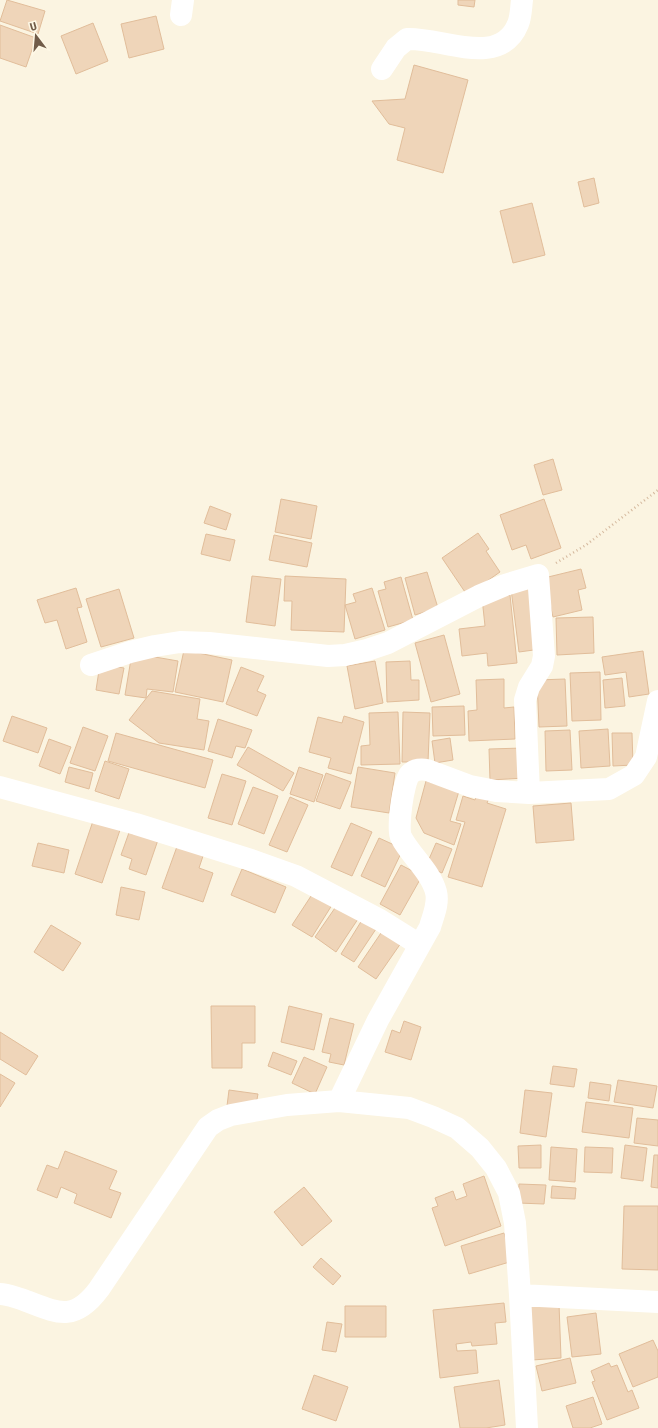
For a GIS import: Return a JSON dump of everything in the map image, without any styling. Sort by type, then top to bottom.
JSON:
[{"type":"street","points":[[382,69],[396,48],[407,39],[427,40],[477,49],[488,49],[498,46],[514,33],[519,23],[522,0]]},
{"type":"street","points":[[91,665],[130,652],[180,642],[208,643],[328,656],[345,655],[388,643],[479,596],[505,585],[538,575],[544,656],[542,666],[529,687],[525,700],[529,793]]},
{"type":"street","points":[[339,1102],[378,1020],[430,927],[437,901],[433,883],[400,834],[403,795],[408,776],[411,773],[421,769],[482,789],[496,792],[529,793],[609,789],[634,775],[646,757],[658,701]]},
{"type":"street","points":[[0,787],[136,824],[254,861],[296,876],[380,920],[420,945]]},
{"type":"street","points":[[0,1294],[10,1295],[52,1311],[63,1313],[76,1310],[86,1305],[99,1289],[208,1127],[218,1120],[287,1105],[339,1102],[409,1108],[457,1128],[480,1148],[496,1168],[509,1193],[515,1223],[527,1428]]},
{"type":"street","points":[[520,1295],[658,1302]]},
{"type":"path","points":[[538,575],[586,545],[658,490]]},
{"type":"building","points":[[7,0],[45,11],[38,34],[0,21]]},
{"type":"building","points":[[458,0],[475,0],[474,7],[458,5]]},
{"type":"building","points":[[156,16],[164,49],[129,58],[121,24]]},
{"type":"building","points":[[93,23],[108,61],[76,74],[61,36]]},
{"type":"building","points":[[0,25],[36,38],[26,67],[0,58]]},
{"type":"building","points":[[414,65],[468,80],[443,173],[397,160],[405,128],[389,124],[372,101],[405,99]]},
{"type":"building","points":[[594,178],[599,203],[584,207],[578,182]]},
{"type":"building","points":[[532,203],[545,255],[513,263],[500,211]]},
{"type":"building","points":[[553,459],[562,490],[543,495],[534,465]]},
{"type":"building","points":[[281,499],[317,506],[311,539],[275,532]]},
{"type":"building","points":[[544,499],[561,548],[531,559],[526,545],[512,550],[500,515]]},
{"type":"building","points":[[210,506],[231,514],[226,530],[204,523]]},
{"type":"building","points":[[478,533],[489,549],[486,551],[500,572],[467,595],[442,558]]},
{"type":"building","points":[[206,534],[235,540],[230,561],[201,554]]},
{"type":"building","points":[[274,535],[312,543],[307,567],[269,560]]},
{"type":"building","points":[[581,569],[586,588],[578,590],[582,610],[553,617],[544,578]]},
{"type":"building","points":[[427,572],[438,608],[415,615],[405,578]]},
{"type":"building","points":[[252,576],[281,579],[275,626],[246,622]]},
{"type":"building","points":[[285,576],[346,579],[344,632],[291,630],[292,601],[284,601]]},
{"type":"building","points":[[401,577],[413,620],[388,627],[378,591],[386,589],[384,582]]},
{"type":"building","points":[[533,586],[541,649],[519,652],[511,589]]},
{"type":"building","points":[[76,588],[82,607],[77,608],[87,642],[66,649],[57,620],[45,623],[37,600]]},
{"type":"building","points":[[372,588],[385,630],[355,639],[345,605],[356,602],[353,594]]},
{"type":"building","points":[[119,589],[134,638],[101,647],[86,599]]},
{"type":"building","points":[[510,595],[517,663],[488,666],[487,653],[462,656],[459,629],[485,626],[482,598]]},
{"type":"building","points":[[593,617],[594,653],[557,655],[556,618]]},
{"type":"building","points":[[444,635],[460,694],[431,702],[415,643]]},
{"type":"building","points":[[184,650],[232,660],[223,702],[175,692]]},
{"type":"building","points":[[643,651],[649,694],[629,697],[626,672],[605,675],[602,657]]},
{"type":"building","points":[[132,653],[178,661],[173,692],[147,689],[146,698],[125,695]]},
{"type":"building","points":[[375,661],[383,703],[355,709],[347,666]]},
{"type":"building","points":[[410,661],[411,680],[419,680],[419,700],[387,702],[386,662]]},
{"type":"building","points":[[100,664],[124,668],[119,694],[96,690]]},
{"type":"building","points":[[241,667],[264,676],[257,691],[266,695],[257,716],[226,704]]},
{"type":"building","points":[[600,672],[601,720],[572,721],[570,673]]},
{"type":"building","points":[[622,678],[625,706],[605,708],[603,680]]},
{"type":"building","points":[[504,679],[504,708],[514,707],[515,739],[469,741],[468,711],[477,710],[476,680]]},
{"type":"building","points":[[565,679],[567,726],[539,727],[537,680]]},
{"type":"building","points":[[152,691],[200,699],[197,719],[209,721],[204,750],[159,743],[129,720]]},
{"type":"building","points":[[464,706],[465,735],[433,736],[432,707]]},
{"type":"building","points":[[398,712],[400,764],[361,765],[361,746],[370,745],[369,713]]},
{"type":"building","points":[[403,712],[430,713],[428,762],[402,762]]},
{"type":"building","points":[[12,716],[47,728],[38,753],[3,741]]},
{"type":"building","points":[[344,716],[364,722],[351,774],[328,768],[331,758],[309,752],[318,717],[342,723]]},
{"type":"building","points":[[218,719],[252,730],[245,748],[236,746],[232,758],[208,751]]},
{"type":"building","points":[[83,727],[108,736],[95,771],[70,763]]},
{"type":"building","points":[[608,729],[610,766],[581,768],[579,731]]},
{"type":"building","points":[[570,730],[572,770],[546,771],[545,731]]},
{"type":"building","points":[[116,733],[213,760],[205,788],[108,761]]},
{"type":"building","points":[[612,733],[632,733],[633,765],[613,766]]},
{"type":"building","points":[[450,738],[453,760],[435,763],[432,741]]},
{"type":"building","points":[[49,739],[71,747],[60,774],[39,766]]},
{"type":"building","points":[[248,747],[294,773],[283,791],[237,765]]},
{"type":"building","points":[[523,748],[525,778],[490,780],[489,749]]},
{"type":"building","points":[[105,761],[129,769],[119,799],[95,791]]},
{"type":"building","points":[[69,767],[93,773],[89,789],[65,782]]},
{"type":"building","points":[[299,767],[323,775],[314,802],[290,794]]},
{"type":"building","points":[[358,767],[395,773],[389,813],[351,807]]},
{"type":"building","points":[[326,773],[351,782],[340,809],[316,801]]},
{"type":"building","points":[[222,774],[246,781],[232,825],[208,818]]},
{"type":"building","points":[[426,781],[459,791],[450,821],[461,824],[454,845],[424,833],[416,818]]},
{"type":"building","points":[[253,787],[278,796],[264,834],[238,824]]},
{"type":"building","points":[[477,794],[489,798],[487,803],[506,809],[482,887],[448,877],[465,822],[456,820],[463,796],[475,800]]},
{"type":"building","points":[[290,797],[308,805],[287,852],[269,845]]},
{"type":"building","points":[[571,803],[574,840],[536,843],[533,806]]},
{"type":"building","points":[[93,821],[120,830],[102,883],[75,874]]},
{"type":"building","points":[[351,823],[372,832],[352,876],[331,867]]},
{"type":"building","points":[[131,827],[159,837],[146,875],[129,869],[132,859],[121,855]]},
{"type":"building","points":[[379,838],[403,849],[385,887],[361,876]]},
{"type":"building","points":[[179,841],[205,850],[199,868],[213,873],[203,902],[162,888]]},
{"type":"building","points":[[38,843],[69,850],[64,873],[32,866]]},
{"type":"building","points":[[436,843],[452,849],[442,873],[426,866]]},
{"type":"building","points":[[401,865],[422,876],[400,915],[380,904]]},
{"type":"building","points":[[242,869],[286,887],[275,913],[231,895]]},
{"type":"building","points":[[121,887],[145,892],[139,920],[116,915]]},
{"type":"building","points":[[313,893],[332,905],[312,937],[292,925]]},
{"type":"building","points":[[337,905],[358,919],[336,952],[315,937]]},
{"type":"building","points":[[362,920],[376,929],[354,962],[341,954]]},
{"type":"building","points":[[51,925],[81,943],[63,971],[34,952]]},
{"type":"building","points":[[383,930],[401,943],[376,979],[358,967]]},
{"type":"building","points":[[211,1006],[255,1006],[255,1043],[242,1043],[242,1068],[212,1068]]},
{"type":"building","points":[[289,1006],[322,1014],[314,1050],[281,1042]]},
{"type":"building","points":[[330,1018],[354,1024],[344,1065],[329,1062],[331,1054],[322,1052]]},
{"type":"building","points":[[404,1021],[421,1027],[411,1060],[385,1052],[392,1030],[400,1033]]},
{"type":"building","points":[[0,1032],[38,1056],[26,1075],[0,1059]]},
{"type":"building","points":[[273,1052],[297,1061],[291,1075],[268,1066]]},
{"type":"building","points":[[304,1057],[327,1067],[315,1094],[292,1083]]},
{"type":"building","points":[[553,1066],[577,1069],[574,1087],[550,1084]]},
{"type":"building","points":[[0,1074],[15,1083],[0,1107]]},
{"type":"building","points":[[618,1080],[657,1086],[653,1108],[614,1102]]},
{"type":"building","points":[[590,1082],[611,1085],[609,1101],[588,1098]]},
{"type":"building","points":[[229,1090],[258,1094],[255,1110],[227,1106]]},
{"type":"building","points":[[525,1090],[552,1093],[546,1137],[520,1133]]},
{"type":"building","points":[[586,1102],[633,1108],[629,1138],[582,1132]]},
{"type":"building","points":[[637,1118],[658,1120],[658,1146],[634,1143]]},
{"type":"building","points":[[541,1145],[541,1168],[519,1168],[518,1146]]},
{"type":"building","points":[[625,1145],[647,1148],[643,1181],[621,1178]]},
{"type":"building","points":[[551,1147],[577,1149],[575,1182],[549,1180]]},
{"type":"building","points":[[585,1147],[613,1148],[612,1173],[584,1172]]},
{"type":"building","points":[[65,1151],[117,1171],[109,1189],[121,1193],[111,1218],[74,1203],[77,1194],[61,1187],[57,1198],[37,1190],[47,1165],[58,1169]]},
{"type":"building","points":[[654,1155],[658,1155],[658,1188],[651,1187]]},
{"type":"building","points":[[484,1176],[501,1226],[445,1246],[432,1208],[438,1206],[435,1198],[453,1191],[456,1200],[467,1196],[463,1184]]},
{"type":"building","points":[[519,1184],[546,1185],[544,1204],[518,1203]]},
{"type":"building","points":[[552,1186],[576,1188],[575,1199],[551,1198]]},
{"type":"building","points":[[304,1187],[332,1221],[302,1246],[274,1212]]},
{"type":"building","points":[[624,1206],[658,1206],[658,1270],[622,1269]]},
{"type":"building","points":[[504,1233],[513,1261],[469,1274],[461,1246]]},
{"type":"building","points":[[321,1258],[341,1276],[333,1285],[313,1267]]},
{"type":"building","points":[[504,1303],[506,1322],[495,1323],[497,1344],[472,1346],[471,1342],[456,1344],[457,1351],[476,1350],[478,1373],[440,1378],[433,1310]]},
{"type":"building","points":[[559,1304],[561,1358],[532,1360],[530,1305]]},
{"type":"building","points":[[345,1306],[386,1306],[386,1337],[345,1337]]},
{"type":"building","points":[[596,1313],[601,1354],[572,1357],[567,1317]]},
{"type":"building","points":[[327,1322],[342,1324],[336,1352],[322,1350]]},
{"type":"building","points":[[653,1340],[658,1351],[658,1377],[633,1387],[619,1354]]},
{"type":"building","points":[[570,1358],[576,1383],[542,1391],[536,1366]]},
{"type":"building","points":[[609,1363],[611,1367],[617,1365],[628,1392],[632,1390],[639,1408],[607,1420],[592,1382],[595,1381],[591,1371]]},
{"type":"building","points":[[314,1375],[348,1387],[336,1421],[302,1409]]},
{"type":"building","points":[[499,1380],[505,1425],[486,1428],[460,1428],[454,1387]]},
{"type":"building","points":[[593,1397],[602,1424],[590,1428],[573,1428],[566,1406]]}]
